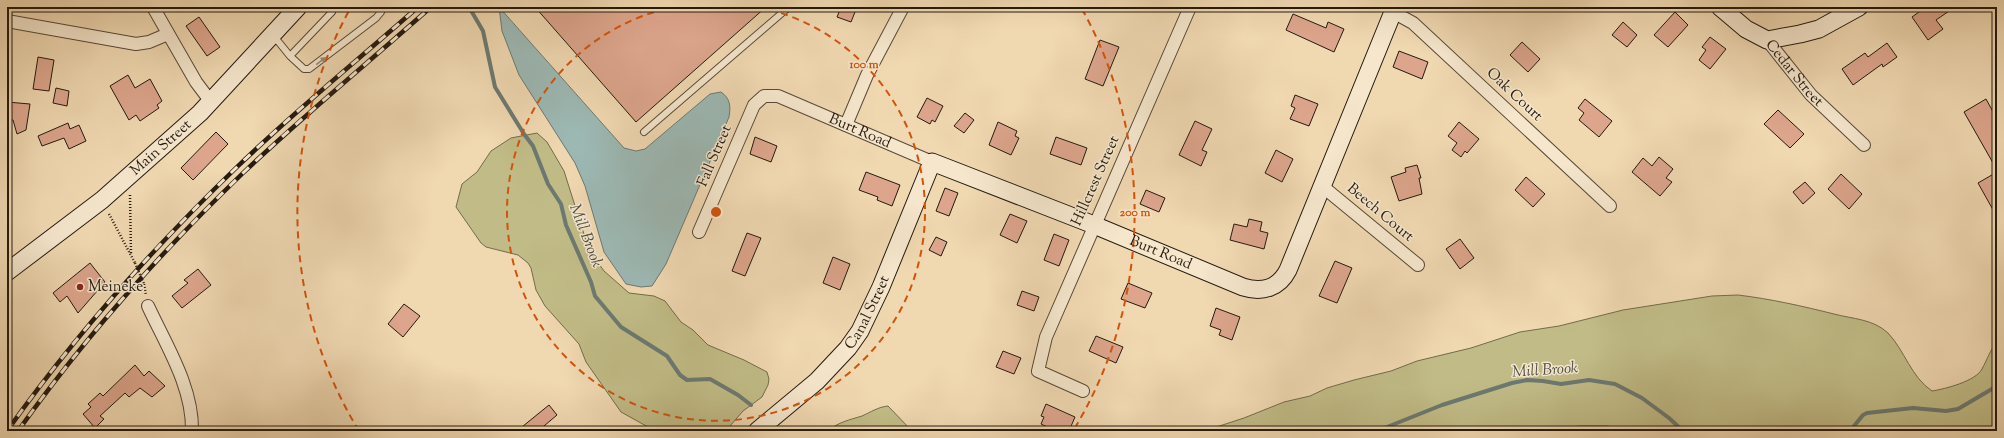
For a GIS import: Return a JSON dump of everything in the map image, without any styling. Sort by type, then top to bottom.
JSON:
[{"type":"street","points":[[153,7],[196,82],[211,102]]},
{"type":"street","name":"Main Street","points":[[7,272],[102,200],[130,176],[211,102],[298,7]]},
{"type":"street","points":[[846,125],[867,75],[903,7]]},
{"type":"street","name":"Hillcrest Street","points":[[1083,391],[1038,371],[1046,337],[1190,7]]},
{"type":"street","name":"Cedar Street","points":[[1720,7],[1746,29],[1766,40],[1811,95],[1864,145]]},
{"type":"street","points":[[1766,40],[1819,29],[1859,7]]},
{"type":"street","name":"Burt Road","points":[[764,96],[778,96],[932,162],[1094,225],[1231,282],[1249,288],[1264,289],[1275,285],[1285,277],[1394,10]]},
{"type":"street","name":"Oak Court","points":[[1394,10],[1413,23],[1610,206]]},
{"type":"street","points":[[7,22],[132,44],[145,43],[168,34]]},
{"type":"street","name":"Fall Street","points":[[699,232],[754,105],[764,96]]},
{"type":"street","name":"Canal Street","points":[[757,431],[817,381],[848,348],[860,332],[881,287],[932,162]]},
{"type":"street","name":"Beech Court","points":[[1322,186],[1418,265]]},
{"type":"street","points":[[148,306],[187,391],[193,420],[192,431]]},
{"type":"lane","points":[[273,35],[290,56],[304,69],[309,69],[376,18],[381,12],[382,7]]},
{"type":"lane","points":[[644,132],[789,7]]},
{"type":"lane","points":[[290,56],[332,12]]},
{"type":"path","points":[[130,176],[131,255]]},
{"type":"path","points":[[102,200],[131,255],[144,284]]},
{"type":"shaded area","points":[[537,133],[547,142],[564,171],[589,250],[604,271],[629,293],[654,296],[665,301],[681,322],[693,330],[708,345],[744,360],[767,372],[769,379],[768,385],[762,397],[743,411],[730,426],[721,431],[667,431],[648,427],[621,412],[586,362],[579,344],[545,306],[536,290],[531,268],[528,263],[518,255],[486,247],[481,243],[456,207],[462,184],[477,172],[491,151],[511,138]]},
{"type":"shaded area","points":[[1738,295],[1798,306],[1862,320],[1876,325],[1888,333],[1894,340],[1913,371],[1932,391],[1967,381],[1979,373],[1997,342],[1997,431],[1636,431],[1607,426],[1580,426],[1533,431],[1204,431],[1244,418],[1284,402],[1310,396],[1327,388],[1391,371],[1417,361],[1471,348],[1520,332],[1559,326],[1623,310],[1712,296]]},
{"type":"shaded area","points":[[888,406],[912,431],[827,431],[836,425]]},
{"type":"water","points":[[499,7],[624,148],[636,151],[645,149],[710,94],[721,92],[728,100],[730,106],[729,117],[666,264],[652,286],[641,287],[626,284],[604,252],[585,186],[575,163],[519,75],[502,31]]},
{"type":"building","points":[[535,7],[766,7],[636,122]]},
{"type":"building","points":[[841,7],[857,7],[851,22],[837,17]]},
{"type":"building","points":[[1926,7],[1955,7],[1936,20],[1943,29],[1928,40],[1912,17]]},
{"type":"building","points":[[1675,12],[1688,25],[1668,47],[1654,35]]},
{"type":"building","points":[[1293,14],[1326,28],[1328,22],[1344,29],[1334,52],[1286,30]]},
{"type":"building","points":[[199,17],[220,47],[207,56],[186,26]]},
{"type":"building","points":[[1623,22],[1637,35],[1627,47],[1612,35]]},
{"type":"building","points":[[1710,37],[1726,49],[1710,69],[1699,60],[1706,50],[1702,47]]},
{"type":"building","points":[[1100,40],[1119,47],[1103,86],[1085,79]]},
{"type":"building","points":[[1522,42],[1540,59],[1528,72],[1510,55]]},
{"type":"building","points":[[1887,43],[1897,57],[1883,67],[1882,64],[1853,85],[1842,69],[1865,53],[1868,57]]},
{"type":"building","points":[[1399,51],[1428,62],[1422,79],[1393,67]]},
{"type":"building","points":[[38,57],[54,60],[49,91],[33,89]]},
{"type":"building","points":[[128,75],[135,88],[150,79],[162,101],[157,105],[159,108],[140,121],[136,115],[129,120],[110,86]]},
{"type":"building","points":[[56,88],[69,91],[67,106],[53,103]]},
{"type":"building","points":[[1295,95],[1318,104],[1309,126],[1290,119],[1295,108],[1291,106]]},
{"type":"building","points":[[927,98],[943,106],[935,122],[932,120],[930,124],[917,117]]},
{"type":"building","points":[[1585,99],[1612,121],[1599,137],[1579,120],[1584,113],[1578,108]]},
{"type":"building","points":[[1986,99],[1997,119],[1997,170],[1964,112]]},
{"type":"building","points":[[7,102],[30,104],[26,130],[17,134],[13,120],[7,119]]},
{"type":"building","points":[[1778,110],[1804,134],[1790,148],[1764,124]]},
{"type":"building","points":[[965,113],[974,120],[964,133],[954,126]]},
{"type":"building","points":[[1195,121],[1212,129],[1202,150],[1207,152],[1201,166],[1179,155]]},
{"type":"building","points":[[998,122],[1017,131],[1015,136],[1019,138],[1011,155],[989,145]]},
{"type":"building","points":[[1459,122],[1479,139],[1467,153],[1465,151],[1461,157],[1452,150],[1457,143],[1448,136]]},
{"type":"building","points":[[68,123],[70,129],[79,125],[86,141],[69,149],[64,138],[42,146],[38,136]]},
{"type":"building","points":[[216,132],[228,144],[193,180],[181,168]]},
{"type":"building","points":[[755,137],[777,146],[771,162],[750,154]]},
{"type":"building","points":[[1056,137],[1087,148],[1081,165],[1050,154]]},
{"type":"building","points":[[1276,150],[1293,159],[1282,182],[1265,173]]},
{"type":"building","points":[[1659,157],[1673,169],[1666,178],[1672,182],[1660,196],[1632,172],[1643,158],[1652,166]]},
{"type":"building","points":[[1417,165],[1421,178],[1419,178],[1422,194],[1399,201],[1391,177],[1406,172],[1405,168]]},
{"type":"building","points":[[866,172],[900,185],[892,206],[877,200],[878,197],[859,190]]},
{"type":"building","points":[[1997,172],[1997,217],[1978,183]]},
{"type":"building","points":[[1841,174],[1862,194],[1849,209],[1828,189]]},
{"type":"building","points":[[1526,177],[1545,194],[1533,207],[1515,190]]},
{"type":"building","points":[[1805,182],[1815,193],[1803,204],[1793,192]]},
{"type":"building","points":[[945,188],[958,193],[949,216],[936,211]]},
{"type":"building","points":[[1146,190],[1165,198],[1159,212],[1140,204]]},
{"type":"building","points":[[1010,214],[1027,221],[1017,243],[1000,235]]},
{"type":"building","points":[[1249,219],[1262,222],[1260,231],[1268,233],[1264,249],[1230,240],[1234,224],[1247,227]]},
{"type":"building","points":[[747,233],[761,238],[745,276],[732,271]]},
{"type":"building","points":[[1054,234],[1069,240],[1059,266],[1044,260]]},
{"type":"building","points":[[936,237],[947,242],[941,256],[929,250]]},
{"type":"building","points":[[1460,239],[1474,258],[1460,269],[1446,249]]},
{"type":"building","points":[[833,257],[850,264],[840,290],[823,283]]},
{"type":"building","points":[[1335,261],[1352,268],[1337,303],[1319,296]]},
{"type":"building","name":"Meineke","points":[[90,263],[105,282],[78,313],[67,296],[60,302],[53,293]]},
{"type":"building","points":[[198,269],[211,285],[182,308],[172,296],[188,283],[184,280]]},
{"type":"building","points":[[1128,283],[1152,293],[1145,308],[1121,299]]},
{"type":"building","points":[[1022,291],[1039,297],[1034,311],[1017,305]]},
{"type":"building","points":[[404,304],[420,316],[403,337],[388,324]]},
{"type":"building","points":[[1216,308],[1240,317],[1232,340],[1219,335],[1221,330],[1210,326]]},
{"type":"building","points":[[1096,336],[1123,347],[1116,363],[1089,351]]},
{"type":"building","points":[[1003,351],[1021,358],[1014,374],[996,367]]},
{"type":"building","points":[[135,365],[144,376],[149,371],[165,386],[152,397],[140,388],[129,397],[125,393],[100,416],[104,419],[95,428],[83,414],[91,407],[88,404],[100,393],[103,396]]},
{"type":"building","points":[[1046,404],[1075,417],[1069,431],[1055,431],[1041,424],[1044,417],[1041,416]]},
{"type":"building","points":[[549,405],[557,415],[538,431],[517,431]]},
{"type":"waterway","name":"Mill Brook","points":[[469,7],[483,31],[495,87],[533,146],[548,184],[561,204],[566,225],[591,282],[595,296],[621,327],[667,356],[680,375],[687,380],[710,379],[738,395],[751,405]]},
{"type":"waterway","name":"Mill Brook","points":[[1377,431],[1442,405],[1512,383],[1527,380],[1561,384],[1589,380],[1615,384],[1642,398],[1669,418],[1683,431]]},
{"type":"waterway","name":"Mill Brook","points":[[1850,431],[1863,415],[1867,413],[1913,408],[1946,411],[1958,409],[1997,386]]},
{"type":"railway","points":[[7,431],[33,395],[116,293],[175,229],[259,146],[418,7]]},
{"type":"railway","points":[[18,431],[69,363],[124,297],[212,203],[266,152],[431,7]]},
{"type":"place","name":"Meineke","points":[[80,287]]}]
